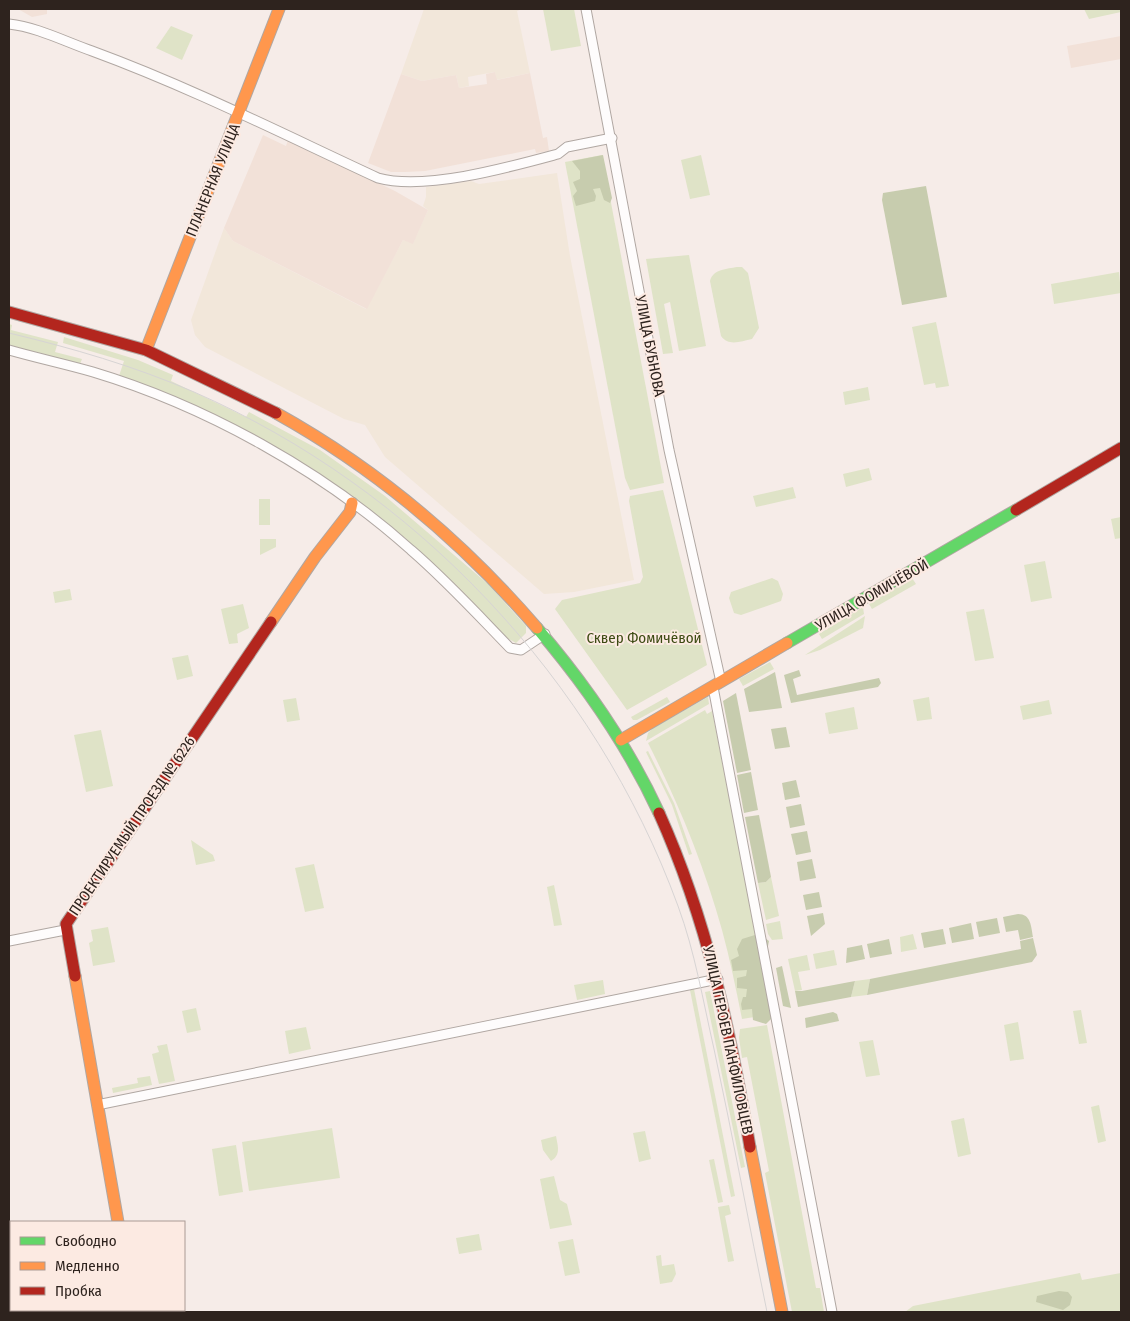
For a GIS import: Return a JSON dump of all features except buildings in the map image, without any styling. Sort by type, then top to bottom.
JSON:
[{"type":"main road","name":"ПЛАНЕРНАЯ УЛИЦА","points":[[146,350],[279,9]]},
{"type":"main road","name":"УЛИЦА ГЕРОЕВ ПАНФИЛОВЦЕВ","points":[[9,312],[146,350],[254,400],[360,464],[394,489],[480,566],[546,634],[621,740],[666,828],[685,872],[718,979],[782,1312]]},
{"type":"main road","name":"УЛИЦА ФОМИЧЁВОЙ","points":[[621,740],[1121,448]]},
{"type":"main road","name":"ПРОЕКТИРУЕМЫЙ ПРОЕЗД № 6226","points":[[118,1221],[65,930],[69,919],[84,895],[315,557],[350,512],[352,503]]},
{"type":"street","name":"УЛИЦА БУБНОВА","points":[[586,9],[612,138],[671,458],[717,685],[832,1312]]},
{"type":"street","points":[[9,24],[39,32],[138,68],[378,178],[391,182],[421,182],[489,170],[558,154],[567,147],[612,138]]},
{"type":"street","points":[[9,350],[93,372],[196,412],[288,461],[352,503],[412,550],[510,648],[521,650],[546,634]]},
{"type":"street","points":[[9,941],[65,930]]},
{"type":"street","points":[[97,1105],[718,979]]},
{"type":"shaded area","points":[[18,9],[47,9],[47,14],[32,17]]},
{"type":"shaded area","points":[[424,9],[522,9],[517,11],[530,73],[496,80],[495,72],[468,77],[469,86],[459,88],[456,75],[422,81],[401,74]]},
{"type":"shaded area","points":[[1121,36],[1121,59],[1071,68],[1067,46]]},
{"type":"shaded area","points":[[495,72],[497,80],[530,73],[543,138],[547,137],[549,151],[536,153],[535,149],[425,171],[391,172],[368,163],[401,74],[422,81],[456,75],[459,88],[487,84],[486,74]]},
{"type":"shaded area","points":[[263,135],[286,146],[288,140],[395,191],[428,210],[413,244],[403,240],[367,309],[233,241],[224,228]]},
{"type":"shaded area","points":[[557,173],[570,256],[634,580],[574,592],[544,594],[385,457],[365,425],[344,419],[205,347],[195,335],[191,320],[224,228],[233,241],[366,309],[403,240],[413,243],[428,210],[423,206],[426,197],[426,187],[471,181],[479,184]]},
{"type":"green space","points":[[543,9],[574,9],[581,46],[551,51]]},
{"type":"green space","points":[[1084,9],[1121,9],[1121,12],[1089,19]]},
{"type":"green space","points":[[171,26],[193,35],[182,60],[156,48]]},
{"type":"green space","points":[[602,155],[664,483],[630,490],[625,478],[565,162]]},
{"type":"green space","points":[[603,155],[612,198],[610,203],[604,200],[600,188],[593,189],[596,196],[595,201],[576,206],[573,196],[577,191],[573,182],[580,179],[580,171],[572,161]]},
{"type":"green space","points":[[701,155],[710,195],[690,199],[681,160]]},
{"type":"green space","points":[[926,186],[947,297],[902,305],[882,200],[883,193]]},
{"type":"green space","points":[[689,255],[706,346],[679,351],[670,302],[664,304],[673,353],[663,354],[646,259]]},
{"type":"green space","points":[[742,267],[748,273],[759,328],[752,339],[731,342],[721,336],[710,281],[717,272]]},
{"type":"green space","points":[[1119,272],[1121,293],[1054,304],[1051,284]]},
{"type":"green space","points":[[936,322],[949,386],[936,388],[935,383],[924,385],[912,327]]},
{"type":"green space","points":[[9,324],[12,325],[11,330],[58,342],[55,352],[82,359],[80,364],[9,346]]},
{"type":"green space","points":[[64,337],[138,360],[173,375],[171,381],[246,417],[249,412],[320,450],[385,496],[488,584],[526,626],[526,633],[516,643],[507,638],[405,538],[314,472],[119,376],[124,361],[63,343]]},
{"type":"green space","points":[[868,387],[870,400],[845,405],[843,392]]},
{"type":"green space","points":[[869,468],[872,480],[846,487],[843,474]]},
{"type":"green space","points":[[793,487],[796,498],[756,507],[753,496]]},
{"type":"green space","name":"Сквер Фомичёвой","points":[[663,490],[707,665],[627,710],[555,609],[562,600],[640,583],[643,577],[629,501],[630,496]]},
{"type":"green space","points":[[259,499],[270,499],[270,525],[259,525]]},
{"type":"green space","points":[[1121,517],[1121,538],[1115,539],[1111,519]]},
{"type":"green space","points":[[260,539],[276,539],[276,547],[260,555]]},
{"type":"green space","points":[[1045,561],[1052,598],[1031,602],[1024,565]]},
{"type":"green space","points":[[772,578],[778,581],[783,594],[781,601],[741,615],[734,613],[729,598],[731,592]]},
{"type":"green space","points":[[912,578],[916,584],[872,609],[869,604]]},
{"type":"green space","points":[[70,589],[72,600],[55,603],[53,592]]},
{"type":"green space","points":[[243,604],[249,628],[237,634],[238,643],[229,644],[221,609]]},
{"type":"green space","points":[[863,607],[864,614],[822,639],[819,634]]},
{"type":"green space","points":[[984,609],[994,658],[975,661],[966,612]]},
{"type":"green space","points":[[865,616],[863,628],[820,650],[805,655]]},
{"type":"green space","points":[[188,655],[193,676],[177,680],[172,658]]},
{"type":"green space","points":[[770,662],[774,669],[743,686],[739,679]]},
{"type":"green space","points":[[799,670],[801,676],[793,679],[797,695],[879,678],[881,683],[878,687],[791,703],[784,675]]},
{"type":"green space","points":[[775,672],[782,708],[749,712],[744,689]]},
{"type":"green space","points":[[736,693],[751,770],[737,773],[723,701]]},
{"type":"green space","points":[[667,697],[670,702],[637,720],[633,720],[631,717]]},
{"type":"green space","points":[[708,697],[709,704],[646,741],[648,733],[653,728]]},
{"type":"green space","points":[[929,697],[932,719],[917,721],[913,700]]},
{"type":"green space","points":[[296,698],[300,720],[287,722],[283,700]]},
{"type":"green space","points":[[1049,700],[1052,714],[1023,720],[1020,706]]},
{"type":"green space","points":[[854,707],[858,729],[829,734],[825,713]]},
{"type":"green space","points":[[705,710],[707,714],[712,711],[757,938],[767,1015],[742,1019],[725,941],[699,858],[670,788],[648,743]]},
{"type":"green space","points":[[786,727],[790,747],[775,749],[771,729]]},
{"type":"green space","points":[[101,730],[113,786],[86,792],[74,735]]},
{"type":"green space","points":[[648,751],[674,803],[692,854],[689,855],[672,805],[646,752]]},
{"type":"green space","points":[[751,772],[758,810],[744,813],[737,775]]},
{"type":"green space","points":[[796,780],[800,797],[785,800],[782,783]]},
{"type":"green space","points":[[801,804],[805,825],[790,828],[786,807]]},
{"type":"green space","points":[[759,815],[771,877],[766,882],[758,883],[745,817]]},
{"type":"green space","points":[[807,831],[811,852],[796,855],[791,834]]},
{"type":"green space","points":[[191,840],[213,855],[215,861],[196,865]]},
{"type":"green space","points":[[812,859],[816,878],[800,881],[797,862]]},
{"type":"green space","points":[[314,864],[324,908],[305,912],[295,868]]},
{"type":"green space","points":[[771,877],[779,916],[766,920],[758,883],[766,882]]},
{"type":"green space","points":[[554,885],[562,925],[554,926],[547,887]]},
{"type":"green space","points":[[819,892],[822,907],[806,910],[803,895]]},
{"type":"green space","points":[[823,913],[825,924],[811,936],[807,916]]},
{"type":"green space","points":[[1018,914],[1028,918],[1033,937],[1020,940],[1018,930],[1006,932],[1003,917]]},
{"type":"green space","points":[[997,918],[1000,933],[979,937],[976,922]]},
{"type":"green space","points":[[780,921],[783,939],[772,940],[768,934],[766,924]]},
{"type":"green space","points":[[971,923],[974,939],[952,943],[949,928]]},
{"type":"green space","points":[[108,927],[115,962],[93,966],[89,943],[93,941],[91,930]]},
{"type":"green space","points":[[943,929],[946,944],[924,948],[921,933]]},
{"type":"green space","points":[[913,934],[917,949],[901,952],[900,937]]},
{"type":"green space","points":[[761,935],[769,941],[767,951],[774,1016],[766,1024],[753,1020],[752,1009],[742,1010],[741,1004],[743,997],[746,997],[747,989],[737,988],[737,978],[746,976],[747,970],[733,971],[731,960],[739,956],[737,949],[742,939]]},
{"type":"green space","points":[[1033,938],[1037,955],[1032,962],[867,995],[870,979],[1021,949],[1020,941]]},
{"type":"green space","points":[[889,939],[892,954],[870,958],[867,944]]},
{"type":"green space","points":[[862,945],[865,959],[846,963],[847,948]]},
{"type":"green space","points":[[834,950],[837,965],[816,969],[813,954]]},
{"type":"green space","points":[[807,955],[810,970],[798,972],[802,990],[795,991],[788,959]]},
{"type":"green space","points":[[782,966],[791,1008],[783,1006],[776,968]]},
{"type":"green space","points":[[870,979],[867,995],[851,997],[855,981]]},
{"type":"green space","points":[[603,980],[605,994],[577,1000],[574,985]]},
{"type":"green space","points":[[855,981],[851,997],[798,1007],[795,991]]},
{"type":"green space","points":[[694,989],[735,1196],[731,1197],[690,990]]},
{"type":"green space","points":[[710,991],[745,1167],[741,1168],[705,992]]},
{"type":"green space","points":[[196,1008],[201,1030],[187,1033],[182,1011]]},
{"type":"green space","points":[[1081,1010],[1087,1043],[1079,1044],[1073,1011]]},
{"type":"green space","points":[[833,1012],[837,1014],[839,1021],[806,1028],[805,1018]]},
{"type":"green space","points":[[1018,1022],[1024,1059],[1010,1061],[1004,1025]]},
{"type":"green space","points":[[767,1025],[816,1288],[820,1288],[824,1312],[792,1312],[765,1173],[769,1171],[747,1057],[742,1058],[739,1038],[740,1029]]},
{"type":"green space","points":[[306,1027],[311,1049],[289,1054],[285,1031]]},
{"type":"green space","points":[[873,1040],[880,1075],[866,1077],[859,1042]]},
{"type":"green space","points":[[167,1044],[175,1081],[159,1084],[152,1054],[159,1052],[157,1046]]},
{"type":"green space","points":[[150,1076],[152,1085],[113,1093],[112,1088],[138,1083],[137,1078]]},
{"type":"green space","points":[[1099,1105],[1106,1141],[1098,1143],[1091,1107]]},
{"type":"green space","points":[[964,1118],[971,1154],[958,1157],[951,1121]]},
{"type":"green space","points":[[332,1128],[340,1178],[249,1191],[242,1142]]},
{"type":"green space","points":[[645,1131],[651,1159],[639,1162],[633,1133]]},
{"type":"green space","points":[[556,1136],[558,1153],[551,1161],[543,1150],[541,1140]]},
{"type":"green space","points":[[236,1145],[243,1192],[219,1196],[212,1149]]},
{"type":"green space","points":[[714,1159],[723,1202],[718,1203],[709,1160]]},
{"type":"green space","points":[[554,1176],[560,1200],[567,1204],[572,1225],[550,1229],[540,1179]]},
{"type":"green space","points":[[729,1205],[731,1214],[725,1216],[734,1261],[728,1262],[718,1207]]},
{"type":"green space","points":[[479,1234],[482,1250],[459,1254],[456,1238]]},
{"type":"green space","points":[[573,1239],[580,1273],[565,1276],[558,1242]]},
{"type":"green space","points":[[661,1255],[662,1266],[674,1264],[676,1274],[672,1282],[660,1284],[656,1256]]},
{"type":"green space","points":[[1080,1273],[1082,1280],[1121,1273],[1121,1312],[905,1312],[913,1306]]},
{"type":"green space","points":[[1059,1291],[1068,1292],[1072,1297],[1070,1305],[1063,1310],[1036,1302],[1037,1296]]},
{"type":"tram line","points":[[9,333],[79,351],[149,374],[194,392],[275,433],[351,481],[422,537],[488,600],[547,669],[598,744],[642,823],[684,923],[714,1049],[767,1312]]},
{"type":"traffic: fast","points":[[787,643],[1016,510]]},
{"type":"traffic: fast","points":[[537,628],[589,693],[634,764],[659,813]]},
{"type":"traffic: slow","points":[[146,350],[279,9]]},
{"type":"traffic: slow","points":[[276,413],[348,458],[416,509],[479,566],[537,628]]},
{"type":"traffic: slow","points":[[271,622],[315,557],[350,512],[352,503]]},
{"type":"traffic: slow","points":[[621,740],[787,643]]},
{"type":"traffic: slow","points":[[75,976],[118,1221]]},
{"type":"traffic: slow","points":[[750,1147],[782,1312]]},
{"type":"traffic: jam","points":[[9,312],[146,350],[276,413]]},
{"type":"traffic: jam","points":[[1016,510],[1121,448]]},
{"type":"traffic: jam","points":[[75,976],[66,924],[271,622]]},
{"type":"traffic: jam","points":[[659,813],[676,854],[704,936],[725,1019],[750,1147]]}]
